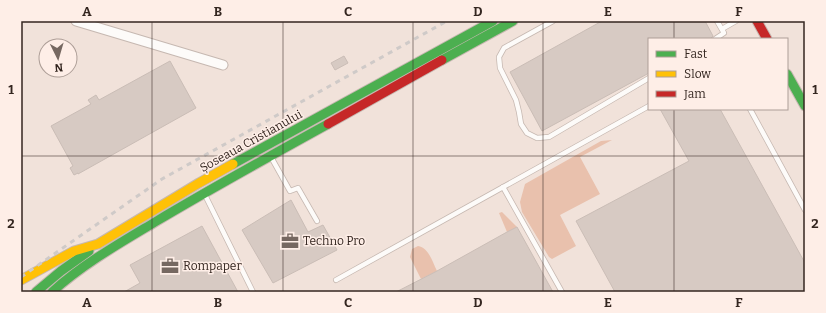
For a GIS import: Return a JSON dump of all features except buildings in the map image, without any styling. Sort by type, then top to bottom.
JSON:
[{"type":"main road","name":"Șoseaua Cristianului","points":[[21,280],[74,251],[98,244],[204,180],[493,21]]},
{"type":"main road","name":"Șoseaua Cristianului","points":[[52,292],[90,263],[122,242],[204,193],[513,21]]},
{"type":"main road","points":[[757,21],[766,38]]},
{"type":"main road","points":[[788,76],[805,106]]},
{"type":"main road","points":[[36,292],[61,271],[98,244]]},
{"type":"street","points":[[76,21],[223,65]]},
{"type":"lane","points":[[553,21],[504,48],[499,57],[500,68],[516,100],[521,124],[527,133],[537,138],[549,137],[648,79]]},
{"type":"lane","points":[[716,38],[724,33],[717,21]]},
{"type":"lane","points":[[722,29],[736,21]]},
{"type":"lane","points":[[336,280],[648,107]]},
{"type":"lane","points":[[751,110],[805,210]]},
{"type":"lane","points":[[270,156],[290,191],[298,188],[317,221]]},
{"type":"lane","points":[[504,187],[562,292]]},
{"type":"lane","points":[[204,193],[253,292]]},
{"type":"shaded area","points":[[612,140],[580,157],[600,194],[560,215],[576,246],[552,259],[549,257],[522,212],[520,202],[525,184],[601,141]]},
{"type":"shaded area","points":[[502,212],[517,227],[507,232],[499,213]]},
{"type":"shaded area","points":[[418,246],[422,247],[428,252],[437,271],[421,279],[410,257],[412,249]]},
{"type":"railway","points":[[21,277],[162,179],[447,21]]},
{"type":"traffic: fast","points":[[233,164],[493,21]]},
{"type":"traffic: fast","points":[[442,60],[513,21]]},
{"type":"traffic: fast","points":[[788,76],[805,106]]},
{"type":"traffic: fast","points":[[52,292],[76,272],[128,238],[219,184],[328,124]]},
{"type":"traffic: fast","points":[[36,292],[61,271],[89,251]]},
{"type":"traffic: slow","points":[[21,280],[74,251],[98,244],[233,164]]},
{"type":"traffic: jam","points":[[757,21],[766,38]]},
{"type":"traffic: jam","points":[[328,124],[442,60]]},
{"type":"place","name":"Techno Pro","points":[[290,241]]},
{"type":"place","name":"Rompaper","points":[[170,266]]}]
